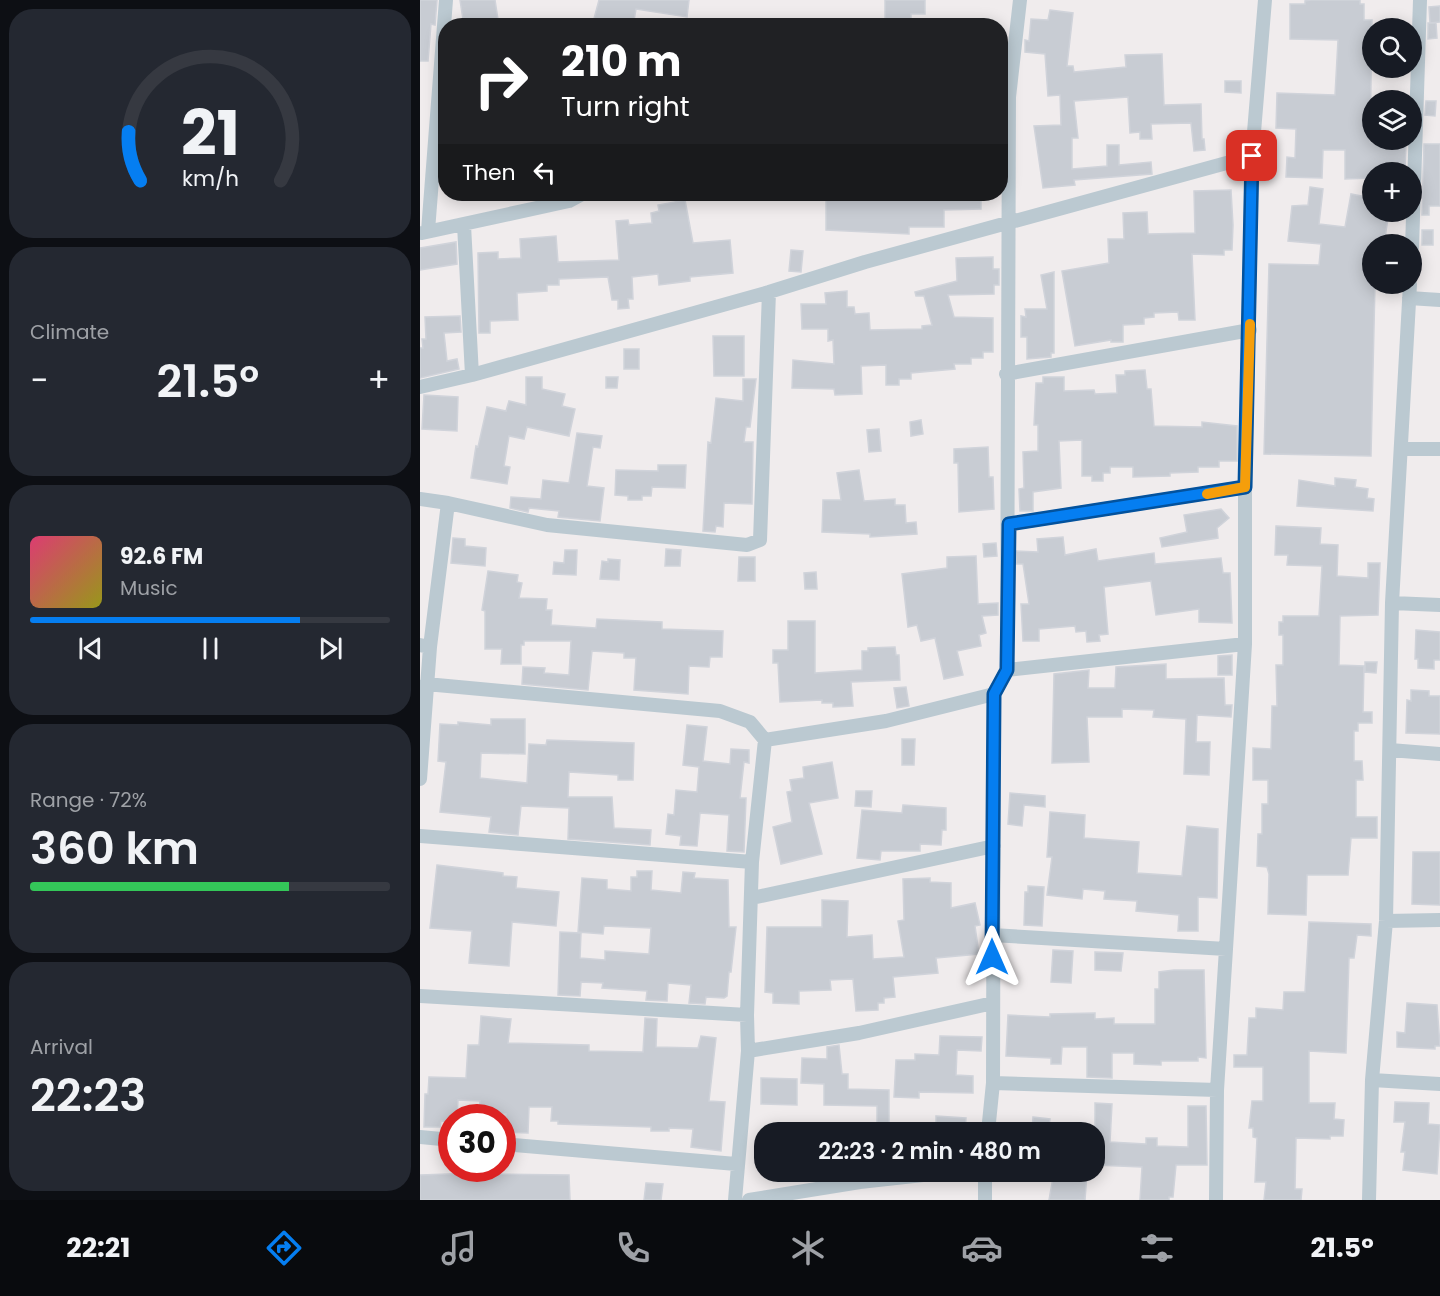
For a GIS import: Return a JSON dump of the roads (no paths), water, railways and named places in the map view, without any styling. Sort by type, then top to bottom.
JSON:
[{"type":"street","points":[[445,18],[446,0]]},
{"type":"street","points":[[1008,78],[1020,0]]},
{"type":"street","points":[[1216,1200],[1217,1090],[1245,644],[1245,487],[1252,156],[1265,0]]},
{"type":"street","points":[[1412,234],[1420,0]]},
{"type":"street","points":[[438,116],[424,232],[569,201]]},
{"type":"street","points":[[420,387],[472,375],[770,292],[865,262],[1252,156]]},
{"type":"street","points":[[989,1122],[993,1083],[994,694],[1007,670],[1009,524],[1006,374],[1007,201]]},
{"type":"street","points":[[465,225],[472,375]]},
{"type":"street","points":[[420,499],[448,502],[547,525],[747,545],[760,540],[770,292]]},
{"type":"street","points":[[1369,1200],[1372,1080],[1386,921],[1392,603],[1409,294]]},
{"type":"street","points":[[1409,298],[1440,300]]},
{"type":"street","points":[[1006,374],[1250,330]]},
{"type":"street","points":[[1401,449],[1440,449]]},
{"type":"street","points":[[1009,524],[1245,487]]},
{"type":"street","points":[[420,779],[426,684],[425,646],[448,502]]},
{"type":"street","points":[[1392,603],[1440,605]]},
{"type":"street","points":[[1007,670],[1245,644]]},
{"type":"street","points":[[426,684],[720,711],[750,722],[765,740],[752,862],[748,1051],[736,1164],[735,1200]]},
{"type":"street","points":[[765,740],[886,721],[994,694]]},
{"type":"street","points":[[1390,750],[1440,754]]},
{"type":"street","points":[[420,836],[752,862]]},
{"type":"street","points":[[752,898],[994,846]]},
{"type":"street","points":[[1386,921],[1440,920]]},
{"type":"street","points":[[992,935],[1226,949]]},
{"type":"street","points":[[420,996],[747,1015]]},
{"type":"street","points":[[748,1051],[859,1033],[993,1003]]},
{"type":"street","points":[[1372,1080],[1440,1084]]},
{"type":"street","points":[[993,1083],[1217,1090]]},
{"type":"street","points":[[420,1137],[438,1139]]},
{"type":"street","points":[[516,1145],[736,1164]]},
{"type":"street","points":[[749,1200],[860,1182]]},
{"type":"street","points":[[985,1182],[985,1200]]}]
